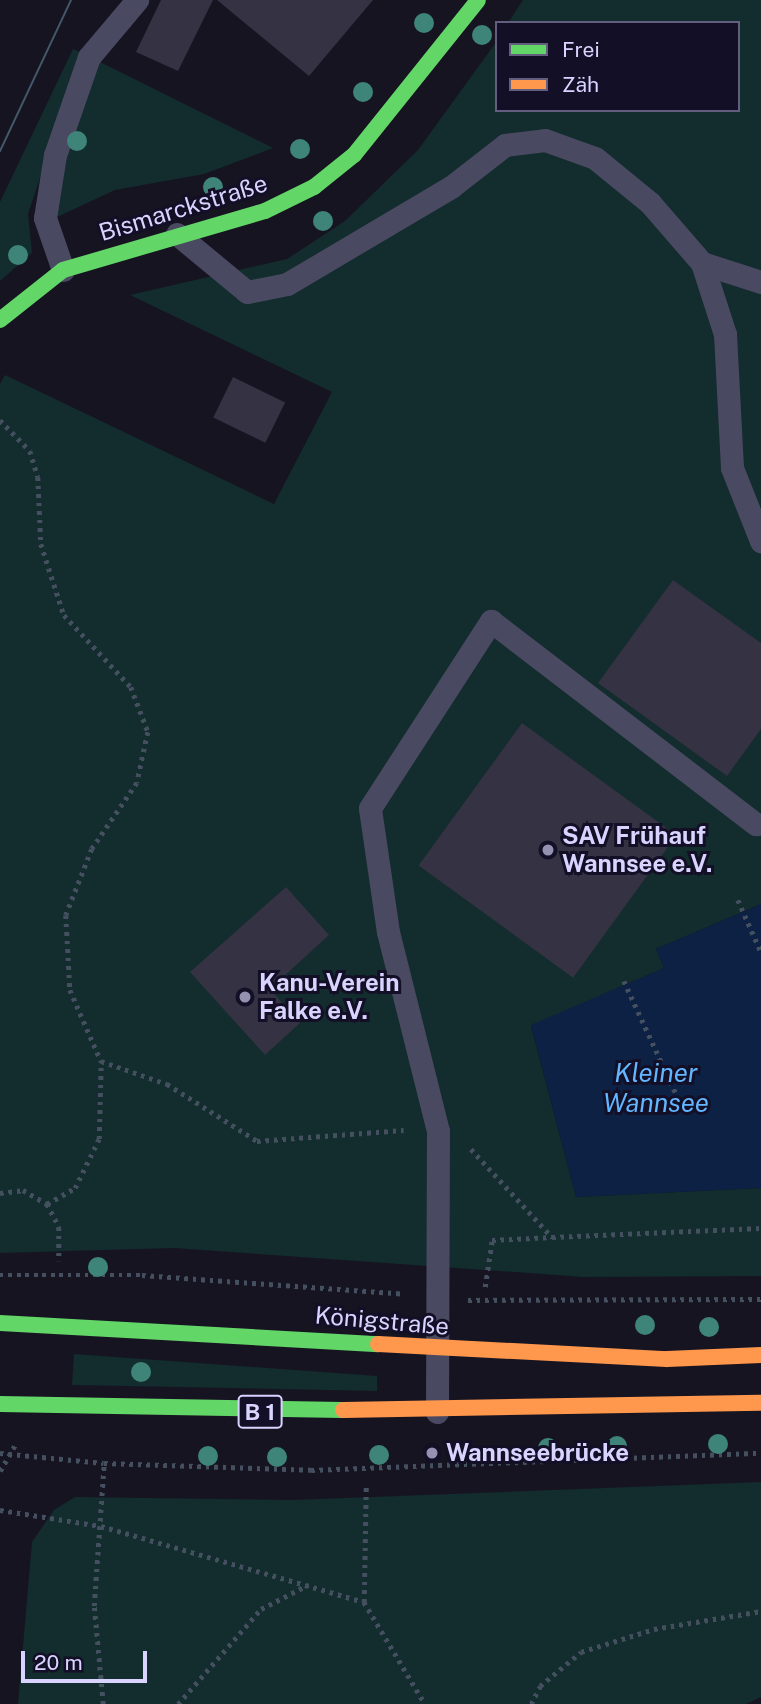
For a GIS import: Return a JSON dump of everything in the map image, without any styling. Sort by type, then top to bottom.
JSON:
[{"type":"main road","name":"Bismarckstraße","points":[[0,320],[63,270],[177,234],[265,211],[334,171],[402,99],[478,0]]},
{"type":"main road","name":"Königstraße","points":[[0,1323],[230,1331],[438,1350],[667,1359],[761,1355]]},
{"type":"main road","name":"B 1","points":[[0,1404],[438,1412],[761,1403]]},
{"type":"lane","points":[[63,270],[45,218],[55,155],[89,57],[137,0]]},
{"type":"lane","points":[[177,234],[247,292],[287,284],[452,187],[505,145],[545,140],[595,159],[650,203],[702,263],[725,334],[732,468],[761,541]]},
{"type":"lane","points":[[702,263],[761,282]]},
{"type":"lane","points":[[438,1412],[438,1131],[388,932],[370,808],[491,621],[756,824]]},
{"type":"path","points":[[0,419],[30,451],[38,477],[41,544],[64,615],[131,687],[148,732],[137,783],[80,872],[66,915],[70,990],[101,1061],[99,1139],[89,1168],[75,1188],[47,1204]]},
{"type":"path","points":[[738,900],[761,952]]},
{"type":"path","points":[[624,981],[678,1098]]},
{"type":"path","points":[[101,1061],[167,1084],[257,1141],[438,1131],[474,1151],[552,1237]]},
{"type":"path","points":[[0,1193],[23,1190],[47,1204],[59,1227],[59,1261]]},
{"type":"path","points":[[485,1287],[492,1240],[761,1228]]},
{"type":"path","points":[[0,1275],[142,1275],[503,1302],[761,1299]]},
{"type":"path","points":[[0,1453],[104,1463],[311,1470],[761,1453]]},
{"type":"path","points":[[0,1471],[15,1454]]},
{"type":"path","points":[[103,1704],[94,1606],[104,1463]]},
{"type":"path","points":[[366,1487],[364,1602],[425,1704]]},
{"type":"path","points":[[0,1510],[101,1526],[195,1558],[309,1584],[364,1602]]},
{"type":"path","points":[[178,1704],[261,1609],[309,1584]]},
{"type":"path","points":[[531,1704],[540,1686],[580,1652],[654,1629],[761,1611]]},
{"type":"green space","points":[[523,0],[761,0],[761,904],[656,949],[664,968],[531,1026],[576,1197],[761,1188],[761,1276],[584,1277],[174,1248],[0,1253],[0,384],[5,375],[274,504],[332,392],[130,295],[287,259],[345,221],[418,150],[495,44],[495,112],[740,112],[740,21],[509,21]]},
{"type":"green space","points":[[73,49],[82,53],[28,214],[32,253],[0,281],[0,202]]},
{"type":"green space","points":[[96,60],[273,148],[204,174],[115,190],[57,217],[56,195],[78,103]]},
{"type":"green space","points":[[74,1354],[377,1376],[377,1391],[72,1385]]},
{"type":"green space","points":[[761,1482],[761,1697],[746,1704],[18,1704],[32,1542],[54,1510],[75,1497],[293,1500]]},
{"type":"water","name":"Kleiner Wannsee","points":[[761,904],[761,1188],[576,1197],[531,1025],[664,968],[656,949]]},
{"type":"building","points":[[161,0],[213,0],[178,71],[136,52]]},
{"type":"building","points":[[217,0],[373,0],[309,76]]},
{"type":"building","points":[[233,377],[285,402],[265,443],[213,417]]},
{"type":"building","points":[[673,580],[761,643],[761,729],[727,776],[598,683]]},
{"type":"building","name":"SAV Frühauf Wannsee e.V.","points":[[522,723],[677,835],[573,978],[419,865]]},
{"type":"building","points":[[286,887],[329,935],[270,989],[300,1023],[265,1055],[190,972]]},
{"type":"tram line","points":[[0,151],[71,0]]},
{"type":"traffic: fast","points":[[0,320],[63,270],[265,211],[314,187],[354,155],[478,0]]},
{"type":"traffic: fast","points":[[0,1323],[378,1344]]},
{"type":"traffic: fast","points":[[0,1404],[343,1410]]},
{"type":"traffic: slow","points":[[378,1344],[667,1359],[761,1355]]},
{"type":"traffic: slow","points":[[343,1410],[761,1403]]},
{"type":"place","name":"SAV Frühauf Wannsee e.V.","points":[[548,850]]},
{"type":"place","name":"Kanu-Verein Falke e.V.","points":[[245,997]]},
{"type":"place","name":"Wannseebrücke","points":[[432,1453]]}]
